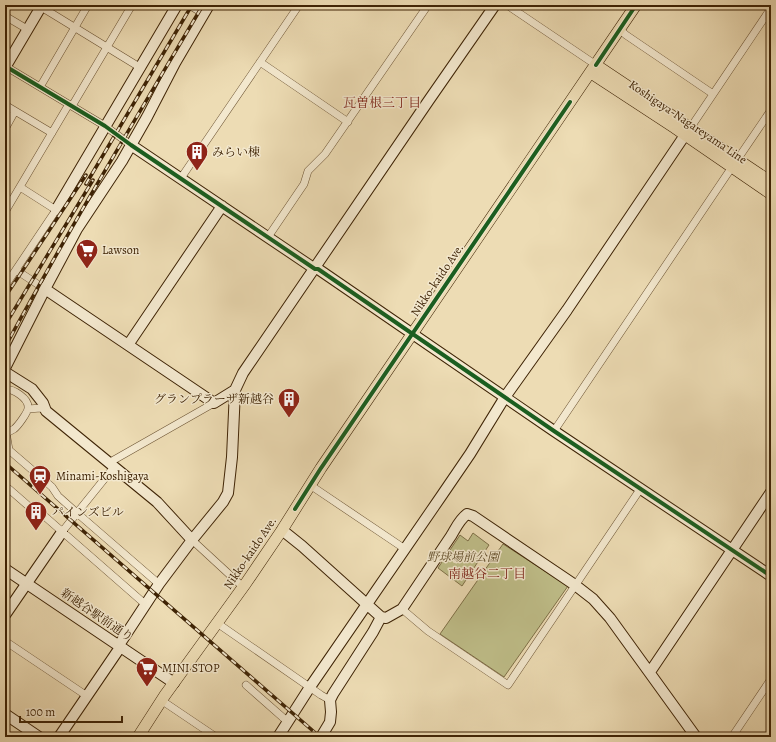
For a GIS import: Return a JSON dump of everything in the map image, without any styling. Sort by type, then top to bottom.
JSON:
[{"type":"main road","name":"Nikko-kaido Ave.","points":[[138,737],[161,700],[243,587],[282,530],[310,485],[636,5]]},
{"type":"main road","name":"Koshigaya-Nagareyama Line","points":[[593,69],[734,163],[771,194]]},
{"type":"main road","name":"Koshigaya-Nagareyama Line","points":[[734,163],[771,182]]},
{"type":"street","points":[[40,87],[88,5]]},
{"type":"street","points":[[5,212],[52,132],[71,105],[132,5]]},
{"type":"street","points":[[5,286],[56,210],[177,5]]},
{"type":"street","points":[[189,5],[204,14]]},
{"type":"street","points":[[5,368],[77,230],[115,172],[147,118],[175,62],[209,5]]},
{"type":"street","points":[[180,178],[299,5]]},
{"type":"street","points":[[268,237],[304,184],[308,171],[325,154],[428,5]]},
{"type":"street","points":[[59,737],[120,646],[145,604],[192,540],[223,502],[228,493],[232,458],[235,390],[243,373],[495,5]]},
{"type":"street","points":[[507,5],[593,69]]},
{"type":"street","points":[[141,68],[40,6],[5,66],[105,126],[554,431],[771,576]]},
{"type":"street","points":[[278,737],[310,687],[466,459],[505,397],[567,310],[771,8]]},
{"type":"street","points":[[5,16],[27,29]]},
{"type":"street","points":[[620,30],[713,94]]},
{"type":"street","points":[[260,62],[348,122]]},
{"type":"street","points":[[5,105],[52,132]]},
{"type":"street","points":[[554,431],[771,110]]},
{"type":"street","points":[[5,129],[16,111]]},
{"type":"street","points":[[20,187],[56,210]]},
{"type":"street","points":[[128,345],[222,206]]},
{"type":"street","points":[[16,270],[214,403]]},
{"type":"street","points":[[5,372],[32,389],[43,403],[46,411]]},
{"type":"street","points":[[6,387],[24,398],[28,405],[28,409],[16,427],[6,433],[9,450],[52,487],[58,496],[77,513],[159,584]]},
{"type":"street","points":[[5,615],[62,532],[112,465],[112,461],[235,390]]},
{"type":"street","points":[[28,409],[41,408],[46,411],[157,502],[192,540],[243,587]]},
{"type":"street","points":[[310,485],[405,549]]},
{"type":"street","points":[[402,609],[428,631],[508,685],[641,488]]},
{"type":"street","points":[[5,489],[8,489],[33,510],[42,514],[145,604]]},
{"type":"street","points":[[650,672],[771,492]]},
{"type":"street","points":[[282,530],[381,616],[386,618],[402,609],[462,518],[467,514],[473,516],[575,585],[593,599],[610,618],[696,737]]},
{"type":"street","name":"新越谷駅前通り","points":[[5,569],[174,683]]},
{"type":"street","points":[[321,737],[330,722],[330,700],[373,632],[381,616]]},
{"type":"street","points":[[217,623],[330,700]]},
{"type":"street","points":[[5,641],[87,696]]},
{"type":"street","points":[[732,737],[771,679]]},
{"type":"street","points":[[246,685],[288,722]]},
{"type":"street","points":[[161,700],[216,737]]},
{"type":"street","points":[[5,714],[39,737]]},
{"type":"green space","name":"野球場前公園","points":[[473,533],[489,545],[462,586],[438,568],[460,535],[468,541]]},
{"type":"green space","points":[[503,544],[568,586],[504,677],[440,634]]},
{"type":"railway","points":[[86,184],[192,5]]},
{"type":"railway","points":[[5,347],[78,218],[203,5]]},
{"type":"railway","points":[[5,297],[86,175]]},
{"type":"railway","points":[[5,325],[93,180]]},
{"type":"railway","points":[[5,463],[320,737]]},
{"type":"cycle path","points":[[596,65],[636,5]]},
{"type":"cycle path","points":[[5,66],[105,126],[315,269],[318,269],[554,431],[771,576]]},
{"type":"cycle path","points":[[295,509],[321,468],[570,102]]},
{"type":"place","name":"みらい棟","points":[[197,172]]},
{"type":"place","name":"Lawson","points":[[87,270]]},
{"type":"place","name":"グランプラーザ新越谷","points":[[289,418]]},
{"type":"place","name":"Minami-Koshigaya","points":[[40,496]]},
{"type":"place","name":"パインズビル","points":[[36,532]]},
{"type":"place","name":"MINI STOP","points":[[147,688]]},
{"type":"district","name":"瓦曽根三丁目","points":[[382,102]]},
{"type":"district","name":"南越谷二丁目","points":[[487,573]]}]
